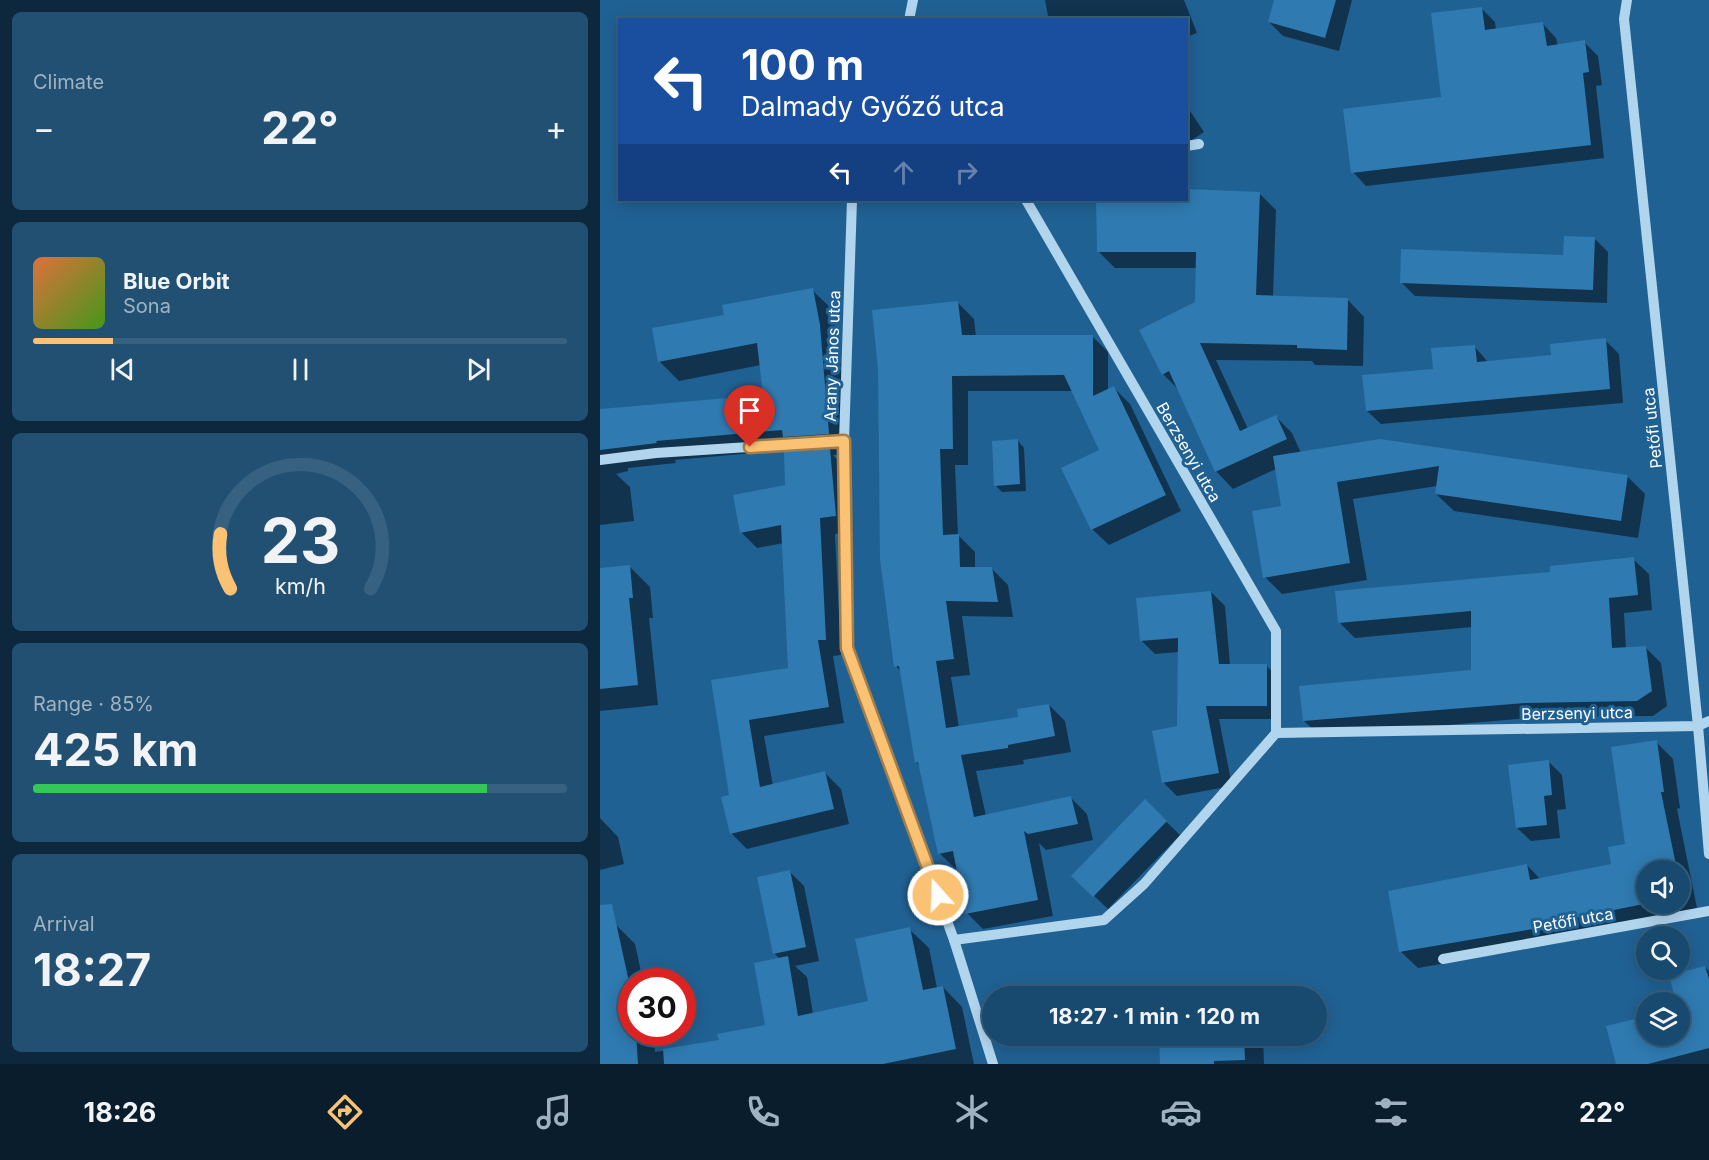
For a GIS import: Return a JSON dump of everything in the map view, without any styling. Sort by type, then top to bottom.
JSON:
[{"type":"street","points":[[909,18],[913,0]]},
{"type":"street","name":"Petőfi utca","points":[[1627,0],[1624,19],[1698,726],[1709,854]]},
{"type":"street","points":[[1188,146],[1199,144]]},
{"type":"street","name":"Arany János utca","points":[[852,201],[844,441],[847,648],[954,940],[993,1064]]},
{"type":"street","name":"Berzsenyi utca","points":[[1027,201],[1276,631],[1276,733],[1698,726]]},
{"type":"street","points":[[600,460],[656,453],[844,441]]},
{"type":"street","points":[[1698,726],[1709,721]]},
{"type":"street","points":[[954,940],[1104,920],[1144,884],[1276,733]]},
{"type":"street","name":"Petőfi utca","points":[[1443,959],[1709,911]]},
{"type":"building","points":[[1274,0],[1336,0],[1325,38],[1268,22]]},
{"type":"building","points":[[1482,7],[1485,30],[1543,22],[1547,46],[1585,40],[1589,72],[1583,73],[1591,145],[1351,173],[1343,109],[1441,97],[1431,13]]},
{"type":"building","points":[[1188,189],[1260,192],[1256,295],[1348,298],[1347,350],[1297,348],[1297,345],[1200,343],[1240,431],[1276,415],[1287,439],[1215,472],[1169,371],[1162,375],[1139,330],[1195,302],[1196,252],[1097,252],[1096,201],[1188,201]]},
{"type":"building","points":[[1564,236],[1595,237],[1593,290],[1400,283],[1401,249],[1563,255]]},
{"type":"building","points":[[813,288],[820,325],[829,434],[783,437],[782,430],[656,441],[657,443],[600,450],[600,409],[763,395],[757,343],[658,362],[652,328],[724,315],[722,305]]},
{"type":"building","points":[[958,301],[962,335],[1093,335],[1093,396],[1114,386],[1166,495],[1091,530],[1061,468],[1099,450],[1064,375],[952,376],[953,449],[940,449],[943,535],[959,534],[960,567],[992,567],[998,602],[946,601],[954,659],[936,661],[946,728],[1018,717],[1017,709],[1049,704],[1055,736],[1008,745],[1008,748],[961,755],[974,817],[1071,796],[1078,824],[1028,834],[1024,831],[1038,900],[965,914],[953,851],[938,854],[918,762],[915,763],[899,666],[894,667],[880,559],[878,369],[872,310]]},
{"type":"building","points":[[1606,338],[1610,389],[1366,411],[1362,375],[1433,369],[1431,348],[1475,345],[1477,362],[1551,355],[1550,344]]},
{"type":"building","points":[[1018,439],[1020,484],[994,486],[992,441]]},
{"type":"building","points":[[1380,439],[1628,475],[1621,521],[1435,494],[1439,466],[1337,482],[1350,563],[1263,578],[1252,511],[1281,506],[1273,456]]},
{"type":"building","points":[[830,449],[836,516],[820,518],[826,640],[818,640],[829,707],[749,720],[760,787],[825,771],[834,809],[730,834],[721,797],[729,795],[711,680],[788,668],[781,525],[740,533],[733,495],[785,485],[784,452]]},
{"type":"building","points":[[1634,557],[1638,595],[1609,598],[1612,648],[1646,646],[1652,691],[1637,701],[1525,703],[1303,721],[1299,686],[1471,670],[1471,611],[1338,623],[1335,591],[1550,572],[1550,566]]},
{"type":"building","points":[[630,565],[633,598],[629,598],[638,685],[600,689],[600,568]]},
{"type":"building","points":[[1211,591],[1219,664],[1267,664],[1267,706],[1206,706],[1219,773],[1162,783],[1152,731],[1177,726],[1178,638],[1140,641],[1136,598]]},
{"type":"building","points":[[1657,740],[1664,792],[1661,792],[1675,860],[1636,860],[1636,906],[1538,925],[1539,928],[1399,952],[1388,891],[1527,864],[1530,880],[1611,864],[1608,847],[1625,844],[1611,747]]},
{"type":"building","points":[[1549,760],[1552,795],[1544,796],[1547,825],[1516,828],[1508,765]]},
{"type":"building","points":[[1145,799],[1167,821],[1093,897],[1071,876]]},
{"type":"building","points":[[790,870],[806,947],[773,954],[757,877]]},
{"type":"building","points":[[612,904],[626,968],[618,968],[618,1046],[637,1046],[638,1064],[600,1064],[600,905]]},
{"type":"building","points":[[910,927],[923,990],[943,986],[956,1049],[883,1064],[664,1064],[663,1049],[696,1046],[696,1044],[719,1040],[717,1034],[765,1025],[754,963],[788,956],[798,1016],[868,1001],[855,939]]},
{"type":"building","points":[[1705,966],[1709,979],[1709,1048],[1648,1064],[1616,1064],[1606,1026],[1636,1019],[1636,1046],[1690,1046],[1690,992],[1673,992],[1670,980],[1690,980],[1690,970]]},
{"type":"building","points":[[1159,1046],[1244,1046],[1245,1060],[1214,1061],[1214,1064],[1160,1064]]},
{"type":"route","points":[[750,447],[844,441],[847,648],[938,895]]}]
